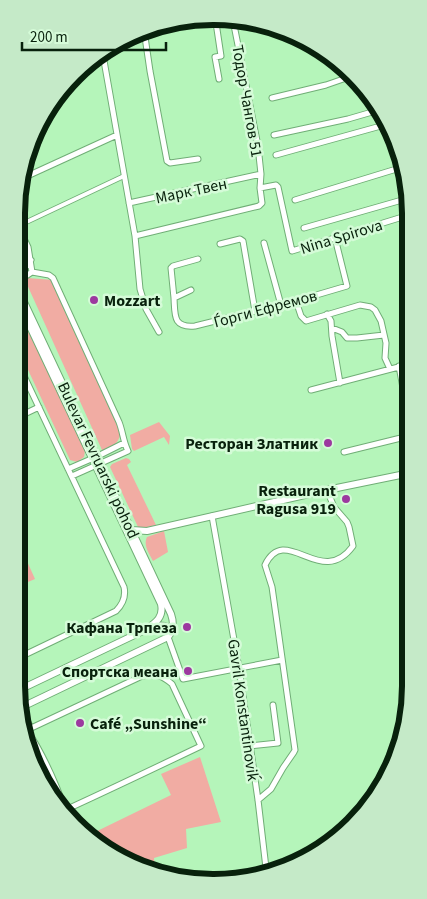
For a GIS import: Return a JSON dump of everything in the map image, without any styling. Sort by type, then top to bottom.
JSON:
[{"type":"street","points":[[216,25],[221,56],[214,57],[219,79]]},
{"type":"street","name":"Тодор Чангов 51","points":[[234,26],[258,146],[261,174],[253,176]]},
{"type":"street","points":[[145,38],[167,161],[170,163],[198,159]]},
{"type":"street","points":[[104,61],[135,236],[140,289],[146,308],[159,332]]},
{"type":"street","points":[[272,98],[345,78]]},
{"type":"street","points":[[274,136],[372,112]]},
{"type":"street","points":[[276,155],[381,126]]},
{"type":"street","points":[[29,175],[117,135]]},
{"type":"street","points":[[295,200],[397,169]]},
{"type":"street","points":[[135,236],[259,206],[262,203],[261,174]]},
{"type":"street","points":[[25,220],[124,176]]},
{"type":"street","name":"Марк Твен","points":[[129,203],[253,176]]},
{"type":"street","name":"Nina Spirova","points":[[260,188],[276,185],[278,187],[292,251],[402,217]]},
{"type":"street","points":[[304,228],[402,200]]},
{"type":"street","name":"Ѓорги Ефремов","points":[[174,298],[177,319],[181,325],[186,327],[281,305],[346,286],[335,238]]},
{"type":"street","points":[[220,244],[240,239],[243,241],[255,311]]},
{"type":"street","points":[[25,241],[31,260],[32,272]]},
{"type":"street","points":[[264,243],[281,305]]},
{"type":"street","points":[[191,290],[174,298],[171,268],[198,259]]},
{"type":"street","points":[[25,267],[31,260]]},
{"type":"street","points":[[25,277],[32,272],[46,274],[53,278],[117,416],[128,451],[72,476]]},
{"type":"street","points":[[296,301],[301,316],[308,321],[360,305],[371,307],[382,321],[386,344],[386,358],[390,369]]},
{"type":"street","name":"Bulevar Fevruarski pohod","points":[[25,303],[161,604],[160,618],[145,630]]},
{"type":"street","points":[[327,314],[331,321],[340,383]]},
{"type":"street","name":"Bulevar Fevruarski pohod","points":[[25,315],[95,457]]},
{"type":"street","points":[[332,328],[342,332],[347,338],[384,335]]},
{"type":"street","points":[[311,390],[402,365]]},
{"type":"street","points":[[399,366],[402,382]]},
{"type":"street","points":[[25,377],[124,586],[122,605],[116,611],[25,655]]},
{"type":"street","points":[[25,414],[39,407]]},
{"type":"street","points":[[344,452],[402,438]]},
{"type":"street","points":[[68,468],[124,443]]},
{"type":"street","name":"Bulevar Fevruarski pohod","points":[[98,464],[132,530],[171,614],[173,627],[168,637]]},
{"type":"street","points":[[132,530],[147,531],[402,475]]},
{"type":"street","points":[[258,800],[271,789],[294,752],[272,587],[265,565],[272,554],[280,550],[289,550],[308,558],[325,562],[342,557],[348,553],[353,546],[349,527],[344,517],[334,507],[327,490]]},
{"type":"street","name":"Gavril Konstantinoviḱ","points":[[212,516],[239,668],[266,867]]},
{"type":"street","points":[[138,544],[147,531]]},
{"type":"street","points":[[25,687],[145,630],[160,625],[167,627],[168,637],[183,679],[282,660]]},
{"type":"street","points":[[26,704],[168,637]]},
{"type":"street","points":[[30,728],[142,676],[158,675],[172,684],[200,746],[71,809]]},
{"type":"street","points":[[250,746],[278,743],[273,705]]},
{"type":"street","points":[[33,739],[55,787]]},
{"type":"shaded area","points":[[28,278],[53,280],[121,431],[117,442],[109,449],[102,450],[25,280]]},
{"type":"shaded area","points":[[25,322],[85,451],[84,457],[77,462],[70,460],[25,363]]},
{"type":"shaded area","points":[[159,422],[170,436],[169,445],[164,437],[134,451],[130,435]]},
{"type":"shaded area","points":[[126,458],[131,462],[127,465],[156,525],[143,528],[138,527],[110,467],[112,464]]},
{"type":"shaded area","points":[[164,531],[168,552],[153,561],[146,546],[147,537]]},
{"type":"shaded area","points":[[25,557],[35,579],[25,583]]},
{"type":"shaded area","points":[[200,757],[221,822],[186,829],[187,848],[154,858],[154,864],[119,849],[95,832],[171,795],[161,774]]},
{"type":"place","name":"Mozzart","points":[[94,300]]},
{"type":"place","name":"Ресторан Златник","points":[[328,443]]},
{"type":"place","name":"Restaurant Ragusa 919","points":[[346,499]]},
{"type":"place","name":"Кафана Трпеза","points":[[187,627]]},
{"type":"place","name":"Спортска меана","points":[[188,671]]},
{"type":"place","name":"Café „Sunshine“","points":[[80,723]]}]
